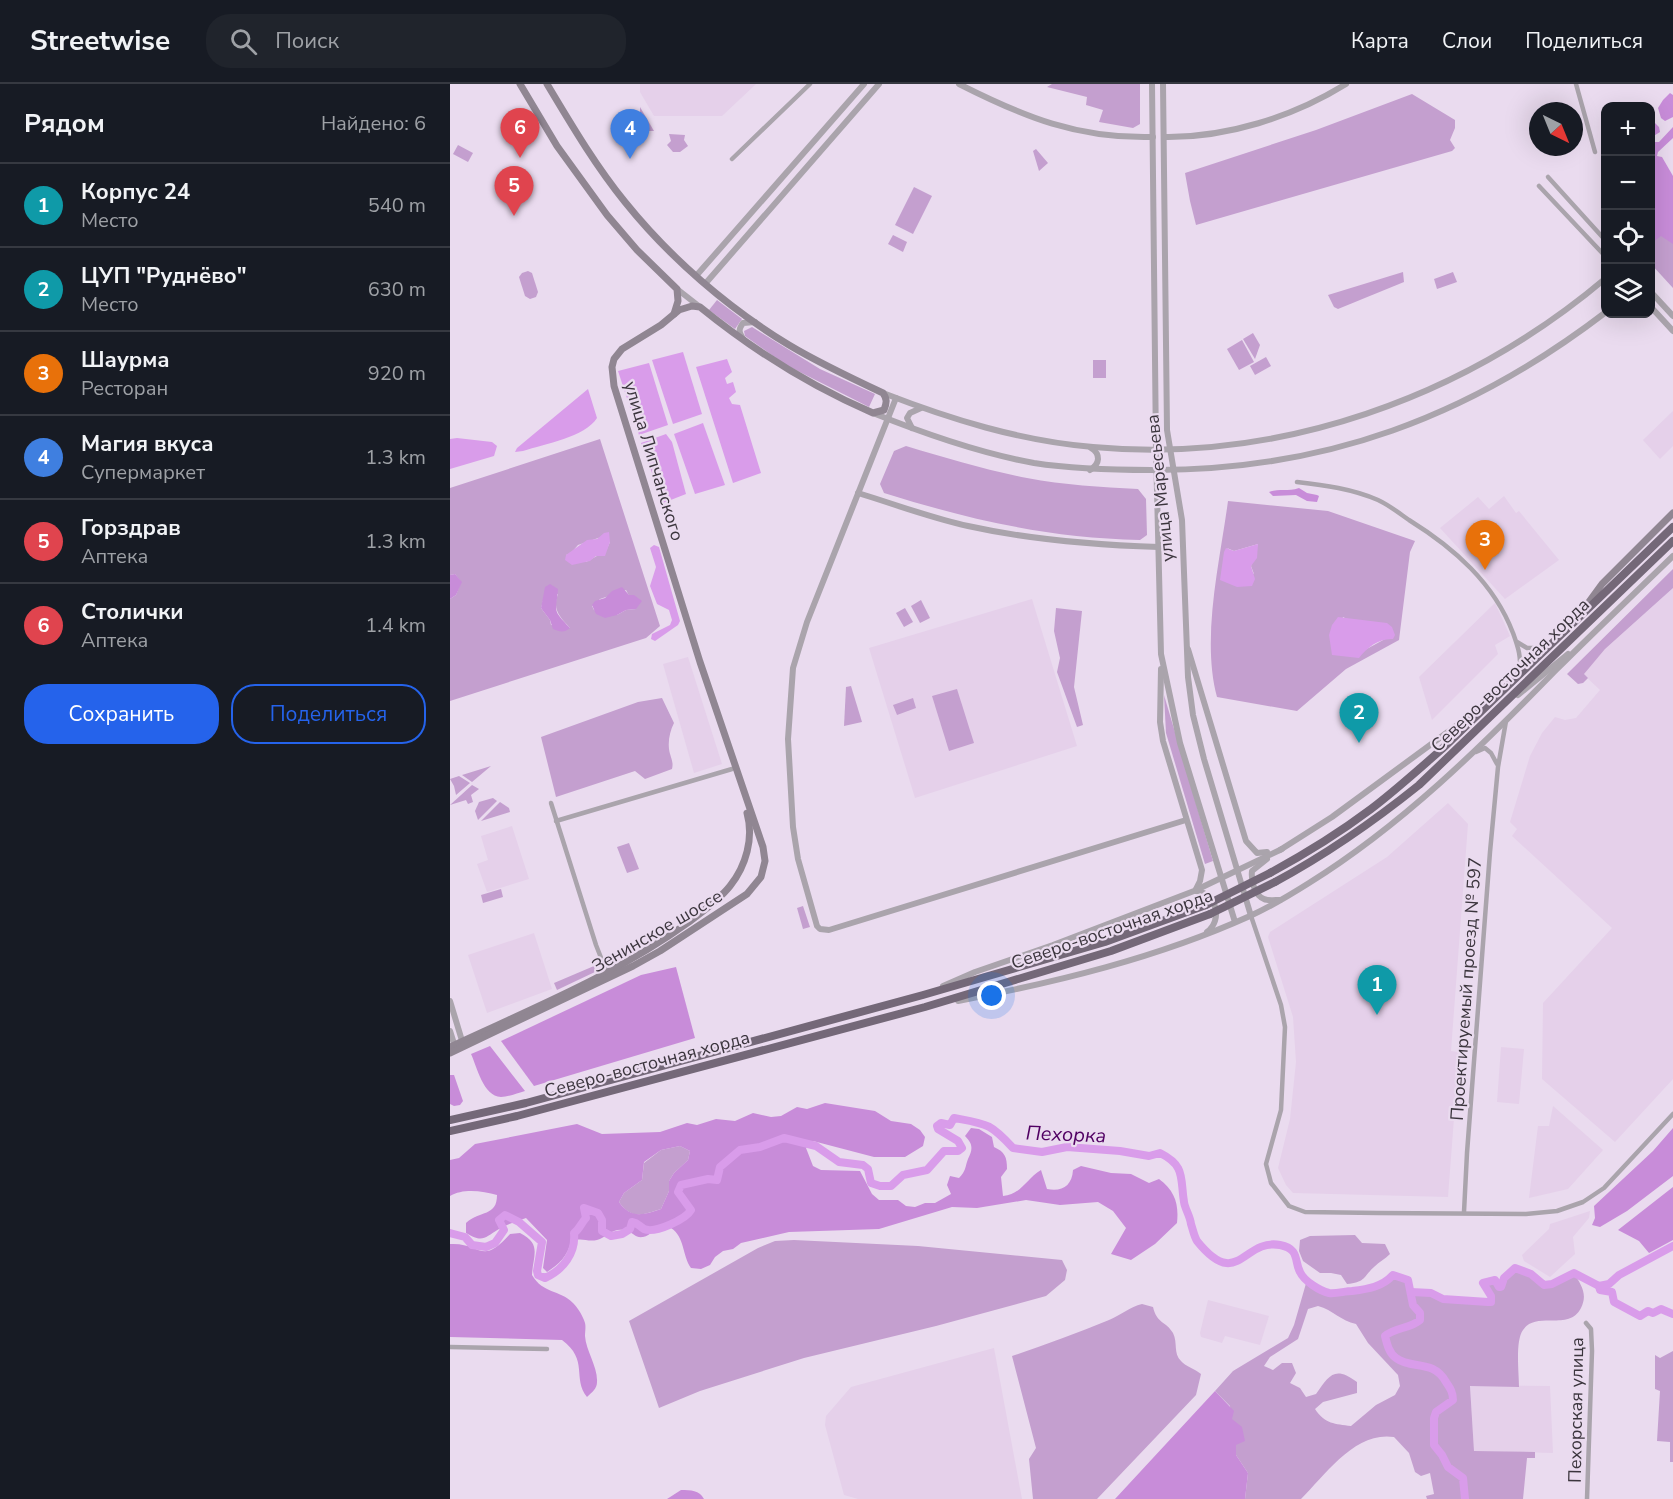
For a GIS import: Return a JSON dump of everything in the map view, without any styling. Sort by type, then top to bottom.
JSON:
[{"type":"highway","name":"Северо-восточная хорда","points":[[450,1120],[526,1103],[923,995],[1105,942],[1206,905],[1270,873],[1324,842],[1373,808],[1442,749],[1673,527]]},
{"type":"highway","name":"Северо-восточная хорда","points":[[450,1131],[517,1116],[925,1007],[1111,951],[1210,914],[1316,860],[1381,816],[1419,785],[1673,541]]},
{"type":"main road","points":[[520,84],[557,146],[607,215],[637,250],[677,289],[678,301],[674,314]]},
{"type":"main road","points":[[547,84],[586,150],[625,202],[696,276],[789,345],[882,393],[886,399],[884,410],[873,413],[809,383],[769,359],[700,307]]},
{"type":"main road","name":"улица Липчанского","points":[[692,635],[612,374],[614,359],[622,349],[661,325],[674,314],[686,308],[700,307]]},
{"type":"main road","points":[[1576,620],[1602,584],[1673,513]]},
{"type":"main road","name":"Зенинское шоссе","points":[[463,1044],[633,966],[660,951],[736,903],[756,886],[761,878],[765,861],[763,847],[692,635]]},
{"type":"main road","name":"Зенинское шоссе","points":[[453,1049],[607,973],[677,930],[723,895],[735,879],[747,849],[749,822],[704,674]]},
{"type":"street","points":[[732,159],[810,84]]},
{"type":"street","points":[[696,276],[864,84]]},
{"type":"street","points":[[705,284],[879,84]]},
{"type":"street","points":[[959,84],[1036,120],[1102,135],[1152,137],[1207,134],[1259,122],[1299,109],[1346,84]]},
{"type":"street","name":"улица Маресьева","points":[[1152,84],[1161,654],[1180,743],[1235,922]]},
{"type":"street","name":"улица Маресьева","points":[[1163,84],[1167,430],[1182,519],[1187,668],[1193,715],[1235,869],[1251,916]]},
{"type":"street","points":[[1576,84],[1594,152]]},
{"type":"street","points":[[1548,177],[1601,237]]},
{"type":"street","points":[[1539,186],[1601,253]]},
{"type":"street","points":[[882,393],[973,425],[1041,440],[1089,447],[1156,450],[1224,445],[1274,438],[1344,422],[1418,395],[1461,375],[1534,332],[1601,281]]},
{"type":"street","points":[[677,289],[700,307]]},
{"type":"street","points":[[1655,296],[1673,316]]},
{"type":"street","points":[[1655,311],[1673,331]]},
{"type":"street","points":[[873,413],[975,449],[1031,462],[1089,470],[1220,468],[1279,462],[1355,444],[1476,396],[1517,374],[1572,338],[1601,315]]},
{"type":"street","points":[[743,339],[739,328],[743,323],[755,322]]},
{"type":"street","points":[[896,398],[807,622],[793,668],[788,739],[793,827],[800,869],[818,926],[829,930],[1186,820]]},
{"type":"street","points":[[912,428],[907,418],[910,413],[921,408]]},
{"type":"street","points":[[1089,447],[1097,453],[1098,457],[1097,463],[1089,470]]},
{"type":"street","points":[[1297,482],[1322,485],[1379,501],[1445,544],[1464,560],[1496,598],[1506,615],[1520,655],[1518,676]]},
{"type":"street","points":[[858,493],[1000,533],[1094,545],[1159,547]]},
{"type":"street","points":[[925,1007],[1017,990],[1146,956],[1251,916],[1281,900],[1324,873],[1413,807],[1506,721],[1673,556]]},
{"type":"street","points":[[1489,718],[1592,634]]},
{"type":"street","points":[[1185,637],[1246,841],[1257,853],[1282,849]]},
{"type":"street","points":[[1516,640],[1527,648],[1547,648]]},
{"type":"street","points":[[1161,654],[1160,722],[1163,741],[1202,870],[1200,883],[1194,891]]},
{"type":"street","points":[[1281,900],[1267,900],[1260,897],[1251,877],[1252,871],[1258,865],[1365,794],[1502,691]]},
{"type":"street","name":"Проектируемый проезд № 597","points":[[1464,1212],[1498,767],[1506,721]]},
{"type":"street","points":[[1471,754],[1485,748],[1491,753],[1498,767]]},
{"type":"street","points":[[556,821],[732,769]]},
{"type":"street","points":[[551,803],[607,973]]},
{"type":"street","points":[[923,995],[975,972],[1194,891],[1235,869],[1282,849]]},
{"type":"street","points":[[1194,891],[1207,894],[1217,914],[1215,923],[1198,937]]},
{"type":"street","points":[[1251,916],[1281,1005],[1285,1027],[1281,1110],[1266,1164],[1277,1191],[1289,1206],[1305,1212],[1544,1213],[1557,1211],[1583,1203],[1604,1188],[1673,1114]]},
{"type":"street","points":[[450,1001],[463,1044]]},
{"type":"street","points":[[450,1030],[453,1049]]},
{"type":"street","name":"Пехорская улица","points":[[1587,1323],[1591,1329],[1592,1352],[1587,1499]]},
{"type":"street","points":[[450,1347],[547,1349]]},
{"type":"shaded area","points":[[640,84],[756,84],[722,116],[654,116],[640,92]]},
{"type":"shaded area","points":[[1052,84],[1140,84],[1140,124],[1133,128],[1099,122],[1103,110],[1086,105],[1087,97],[1047,87]]},
{"type":"shaded area","points":[[1670,93],[1673,95],[1673,117],[1665,121],[1661,118],[1658,108]]},
{"type":"shaded area","points":[[1412,94],[1455,120],[1455,128],[1450,140],[1455,148],[1452,151],[1196,225],[1185,173],[1316,130]]},
{"type":"shaded area","points":[[640,107],[654,131],[640,131]]},
{"type":"shaded area","points":[[1655,123],[1659,127],[1660,132],[1655,135]]},
{"type":"shaded area","points":[[1673,127],[1673,138],[1658,152],[1657,156],[1662,157],[1673,176],[1673,244],[1661,236],[1655,240],[1655,142],[1659,142]]},
{"type":"shaded area","points":[[669,134],[685,135],[684,140],[688,146],[680,152],[673,152],[667,145],[671,141]]},
{"type":"shaded area","points":[[458,145],[473,153],[468,162],[453,154]]},
{"type":"shaded area","points":[[1036,149],[1048,163],[1039,171],[1033,151]]},
{"type":"shaded area","points":[[1673,178],[1673,288],[1655,268],[1655,195]]},
{"type":"shaded area","points":[[914,187],[932,196],[913,234],[895,225]]},
{"type":"shaded area","points":[[893,235],[907,242],[903,252],[888,244]]},
{"type":"shaded area","points":[[528,271],[532,273],[538,292],[536,297],[530,299],[525,296],[519,277]]},
{"type":"shaded area","points":[[1403,272],[1404,282],[1338,309],[1334,307],[1328,295]]},
{"type":"shaded area","points":[[1453,272],[1457,282],[1437,289],[1434,279]]},
{"type":"shaded area","points":[[717,300],[742,319],[735,329],[709,310]]},
{"type":"shaded area","points":[[752,327],[820,369],[875,394],[869,407],[786,365],[745,336],[744,331]]},
{"type":"shaded area","points":[[1253,333],[1260,345],[1255,359],[1243,339]]},
{"type":"shaded area","points":[[1242,340],[1254,362],[1239,370],[1227,349]]},
{"type":"shaded area","points":[[683,352],[702,414],[673,424],[652,360]]},
{"type":"shaded area","points":[[1266,357],[1271,366],[1255,375],[1250,366]]},
{"type":"shaded area","points":[[727,359],[732,372],[725,378],[727,384],[733,382],[736,392],[729,398],[732,404],[740,405],[761,473],[733,483],[696,367]]},
{"type":"shaded area","points":[[1093,360],[1106,360],[1106,378],[1093,378]]},
{"type":"shaded area","points":[[649,363],[668,425],[639,435],[618,371]]},
{"type":"shaded area","points":[[588,389],[597,418],[591,425],[564,439],[515,452],[517,448]]},
{"type":"shaded area","points":[[1673,411],[1673,446],[1660,459],[1643,440]]},
{"type":"shaded area","points":[[703,423],[725,485],[695,494],[674,434]]},
{"type":"shaded area","points":[[666,434],[672,442],[686,494],[663,503],[641,443]]},
{"type":"shaded area","points":[[450,439],[492,442],[497,446],[494,456],[450,469]]},
{"type":"shaded area","points":[[600,439],[660,626],[646,638],[450,701],[450,599],[456,595],[461,582],[455,574],[450,575],[450,488]],"holes":[[[601,537],[610,542],[606,551],[586,562],[566,555],[578,545]],[[626,590],[636,609],[626,610],[617,615],[594,610],[592,606],[600,599]],[[558,594],[557,609],[560,617],[570,628],[551,625],[541,608],[544,597]]]},
{"type":"shaded area","points":[[906,446],[981,468],[1027,478],[1069,484],[1138,489],[1146,499],[1147,535],[1140,540],[1106,539],[1010,526],[884,493],[880,484],[894,451]]},
{"type":"shaded area","points":[[1299,488],[1319,496],[1317,502],[1307,501],[1296,495],[1273,496],[1269,492],[1276,490]]},
{"type":"shaded area","points":[[1504,496],[1516,513],[1519,511],[1559,560],[1505,599],[1440,528],[1478,497],[1489,509]]},
{"type":"shaded area","points":[[1228,501],[1328,511],[1415,541],[1410,552],[1399,640],[1346,669],[1297,711],[1217,697],[1211,650],[1211,625]],"holes":[[[1258,544],[1251,566],[1254,574],[1227,548],[1234,551]],[[1343,617],[1385,639],[1363,651],[1333,652]]]},
{"type":"shaded area","points":[[609,532],[610,542],[605,556],[596,556],[590,561],[572,565],[565,560],[566,555],[587,540],[597,539]]},
{"type":"shaded area","points":[[1258,544],[1257,558],[1251,566],[1255,579],[1252,586],[1237,587],[1220,580],[1226,548],[1234,551]]},
{"type":"shaded area","points":[[654,545],[659,547],[680,621],[678,625],[655,641],[651,639],[652,634],[670,625],[672,620],[669,610],[657,604],[650,586],[656,567],[650,548]]},
{"type":"shaded area","points":[[1673,569],[1673,588],[1605,649],[1584,674],[1588,678],[1583,683],[1578,684],[1567,674]]},
{"type":"shaded area","points":[[455,574],[462,582],[456,595],[450,599],[450,575]]},
{"type":"shaded area","points":[[550,584],[558,589],[556,610],[570,628],[566,631],[553,629],[550,620],[541,608],[545,587]]},
{"type":"shaded area","points":[[622,587],[629,595],[634,595],[642,601],[636,609],[626,610],[605,618],[596,614],[592,605],[595,601],[605,598],[612,591]]},
{"type":"shaded area","points":[[1673,588],[1673,1079],[1615,1142],[1542,1079],[1543,1003],[1612,928],[1512,836],[1517,829],[1510,822],[1530,756],[1542,733],[1555,717],[1565,720],[1576,718],[1600,690],[1583,674],[1605,649]]},
{"type":"shaded area","points":[[1032,599],[1077,746],[915,798],[869,648]]},
{"type":"shaded area","points":[[921,600],[930,618],[920,623],[911,606]]},
{"type":"shaded area","points":[[1495,603],[1510,636],[1495,645],[1498,654],[1432,720],[1419,677]]},
{"type":"shaded area","points":[[905,608],[913,622],[904,627],[896,613]]},
{"type":"shaded area","points":[[1056,608],[1082,611],[1074,687],[1083,725],[1077,727],[1057,672],[1060,658],[1054,631]]},
{"type":"shaded area","points":[[1338,617],[1387,623],[1392,627],[1395,635],[1393,639],[1374,644],[1359,658],[1332,655],[1329,635]]},
{"type":"shaded area","points":[[688,657],[722,764],[694,773],[663,664]]},
{"type":"shaded area","points":[[851,686],[862,722],[844,726],[846,687]]},
{"type":"shaded area","points":[[957,689],[974,743],[949,751],[932,696]]},
{"type":"shaded area","points":[[1164,695],[1213,861],[1205,864],[1166,733]]},
{"type":"shaded area","points":[[662,698],[674,723],[669,742],[672,769],[645,779],[635,771],[556,797],[541,737],[638,702]]},
{"type":"shaded area","points":[[913,698],[916,708],[897,715],[893,705]]},
{"type":"shaded area","points":[[491,766],[472,782],[462,775]]},
{"type":"shaded area","points":[[459,776],[470,783],[456,795],[450,779]]},
{"type":"shaded area","points":[[472,785],[479,789],[471,795],[473,802],[468,804],[466,800],[450,805]]},
{"type":"shaded area","points":[[493,798],[497,801],[478,820],[475,811],[479,802]]},
{"type":"shaded area","points":[[500,802],[509,808],[510,812],[481,821]]},
{"type":"shaded area","points":[[1448,803],[1468,824],[1451,1051],[1459,1052],[1448,1197],[1293,1193],[1286,1185],[1278,1168],[1290,1119],[1296,1062],[1293,1017],[1268,937],[1270,932],[1387,857]]},
{"type":"shaded area","points":[[512,826],[529,879],[487,892],[477,864],[488,860],[481,836]]},
{"type":"shaded area","points":[[629,843],[639,869],[627,873],[617,847]]},
{"type":"shaded area","points":[[501,889],[503,897],[483,903],[481,895]]},
{"type":"shaded area","points":[[803,906],[810,927],[803,929],[797,908]]},
{"type":"shaded area","points":[[534,933],[552,989],[487,1013],[468,955]]},
{"type":"shaded area","points":[[594,966],[597,971],[557,990],[554,983]]},
{"type":"shaded area","points":[[676,967],[695,1038],[534,1086],[501,1041],[641,975]]},
{"type":"shaded area","points":[[490,1046],[525,1091],[501,1097],[490,1092],[485,1086],[471,1054]]},
{"type":"shaded area","points":[[1501,1047],[1524,1049],[1519,1104],[1497,1102]]},
{"type":"shaded area","points":[[450,1075],[454,1075],[463,1101],[460,1105],[450,1104]]},
{"type":"shaded area","points":[[825,1103],[875,1111],[891,1121],[911,1124],[920,1130],[925,1137],[923,1146],[905,1157],[874,1157],[813,1141],[806,1148],[813,1166],[821,1170],[860,1171],[872,1194],[879,1200],[898,1200],[906,1206],[915,1207],[925,1203],[935,1203],[951,1194],[947,1185],[950,1176],[959,1178],[961,1176],[971,1152],[971,1144],[965,1136],[971,1128],[979,1129],[992,1137],[994,1147],[1005,1155],[1007,1169],[1001,1177],[1003,1196],[1015,1192],[1041,1170],[1047,1189],[1062,1189],[1071,1180],[1073,1170],[1081,1166],[1111,1173],[1131,1174],[1149,1183],[1159,1179],[1169,1188],[1175,1198],[1177,1223],[1155,1244],[1131,1260],[1111,1254],[1126,1228],[1113,1211],[1098,1202],[1060,1205],[1026,1200],[977,1208],[952,1207],[879,1229],[789,1232],[741,1243],[733,1249],[723,1251],[710,1265],[701,1269],[691,1268],[679,1236],[671,1228],[663,1226],[643,1237],[618,1230],[597,1240],[571,1241],[562,1259],[547,1272],[543,1268],[547,1240],[526,1218],[480,1239],[466,1233],[466,1223],[491,1210],[497,1195],[467,1191],[450,1196],[450,1160],[459,1158],[475,1144],[577,1124],[602,1134],[660,1132],[687,1123],[697,1125],[716,1119],[735,1121],[753,1113],[771,1117],[781,1116],[797,1107],[807,1109]],"holes":[[[680,1146],[690,1151],[688,1160],[669,1181],[669,1191],[661,1209],[638,1214],[628,1211],[619,1202],[624,1193],[642,1180],[644,1162],[661,1150]]]},
{"type":"shaded area","points":[[1553,1106],[1603,1150],[1568,1189],[1529,1198],[1538,1126],[1549,1126]]},
{"type":"shaded area","points":[[1673,1128],[1673,1176],[1627,1211],[1600,1227],[1592,1225],[1595,1218],[1594,1206],[1653,1151]]},
{"type":"shaded area","points":[[680,1146],[690,1151],[688,1160],[669,1181],[669,1191],[661,1209],[638,1214],[628,1212],[619,1202],[624,1193],[642,1180],[644,1163],[661,1150]]},
{"type":"shaded area","points":[[1673,1187],[1673,1240],[1649,1253],[1639,1241],[1618,1230]]},
{"type":"shaded area","points":[[1590,1211],[1589,1218],[1573,1237],[1575,1254],[1550,1277],[1524,1261],[1522,1255],[1549,1229],[1550,1224]]},
{"type":"shaded area","points":[[520,1233],[527,1237],[534,1246],[532,1275],[536,1281],[546,1289],[568,1299],[582,1315],[586,1342],[597,1376],[596,1387],[587,1397],[581,1383],[575,1355],[562,1340],[450,1337],[450,1244],[460,1244],[486,1251],[493,1249],[510,1234]]},
{"type":"shaded area","points":[[1355,1235],[1362,1243],[1385,1244],[1390,1254],[1358,1282],[1347,1284],[1341,1275],[1320,1273],[1303,1261],[1299,1251],[1300,1240],[1310,1236]]},
{"type":"shaded area","points":[[775,1241],[918,1246],[1062,1260],[1067,1270],[1065,1280],[1046,1296],[804,1358],[700,1391],[659,1408],[629,1321],[758,1248]]},
{"type":"shaded area","points":[[1515,1268],[1531,1274],[1545,1285],[1574,1273],[1584,1294],[1583,1303],[1576,1315],[1569,1319],[1536,1322],[1529,1324],[1523,1330],[1518,1349],[1519,1387],[1470,1386],[1474,1451],[1535,1452],[1535,1458],[1527,1458],[1523,1499],[1427,1499],[1426,1496],[1434,1494],[1430,1473],[1421,1476],[1415,1472],[1409,1453],[1394,1437],[1380,1437],[1354,1447],[1342,1456],[1301,1499],[1245,1499],[1248,1473],[1236,1455],[1230,1406],[1215,1391],[1233,1371],[1288,1338],[1307,1280],[1329,1293],[1377,1287],[1386,1283],[1393,1275],[1408,1280],[1411,1292],[1431,1293],[1443,1299],[1491,1302],[1491,1296],[1483,1283],[1495,1280],[1501,1287],[1504,1278]],"holes":[[[1318,1306],[1356,1324],[1368,1343],[1398,1375],[1400,1386],[1395,1395],[1376,1405],[1351,1426],[1335,1424],[1315,1409],[1323,1402],[1357,1393],[1357,1382],[1343,1374],[1333,1375],[1316,1394],[1306,1397],[1300,1388],[1290,1383],[1296,1373],[1292,1363],[1282,1363],[1273,1370],[1264,1366],[1270,1357],[1298,1339],[1308,1309]]]},
{"type":"shaded area","points":[[1208,1300],[1269,1316],[1260,1345],[1225,1336],[1222,1343],[1201,1337]]},
{"type":"shaded area","points":[[1142,1304],[1153,1307],[1159,1320],[1173,1333],[1177,1355],[1181,1361],[1201,1374],[1196,1395],[1097,1499],[1033,1499],[1029,1459],[1036,1448],[1012,1356],[1097,1325]]},
{"type":"shaded area","points":[[994,1348],[1022,1499],[858,1499],[844,1495],[825,1425],[826,1416],[851,1387]]},
{"type":"shaded area","points":[[1673,1351],[1673,1462],[1670,1462],[1670,1442],[1657,1441],[1660,1391],[1655,1389],[1655,1355],[1660,1358]]},
{"type":"shaded area","points":[[1470,1385],[1550,1386],[1553,1453],[1474,1451]]},
{"type":"shaded area","points":[[1215,1391],[1234,1411],[1232,1419],[1242,1427],[1245,1441],[1236,1445],[1236,1455],[1248,1473],[1245,1499],[1115,1499]]},
{"type":"shaded area","points":[[681,1490],[697,1492],[704,1499],[667,1499]]},
{"type":"waterway","name":"Пехорка","points":[[450,1233],[465,1237],[472,1245],[486,1247],[495,1243],[504,1230],[499,1220],[505,1215],[519,1222],[542,1242],[537,1271],[538,1275],[545,1278],[563,1266],[567,1260],[573,1247],[574,1233],[586,1218],[584,1208],[598,1213],[602,1220],[602,1231],[611,1236],[622,1234],[630,1229],[632,1222],[644,1229],[662,1228],[688,1214],[691,1210],[678,1192],[681,1185],[708,1179],[717,1180],[720,1167],[740,1150],[760,1147],[784,1138],[816,1146],[839,1162],[863,1165],[868,1169],[871,1183],[891,1186],[903,1175],[927,1170],[944,1151],[958,1151],[962,1148],[958,1141],[938,1129],[937,1126],[941,1123],[950,1125],[954,1118],[993,1129],[1013,1148],[1042,1152],[1067,1147],[1120,1151],[1149,1156],[1160,1153],[1178,1168],[1182,1179],[1185,1205],[1197,1241],[1211,1256],[1222,1262],[1232,1263],[1267,1245],[1280,1245],[1294,1252],[1298,1268],[1305,1279],[1329,1293],[1374,1287],[1393,1275],[1408,1280],[1413,1305],[1420,1313],[1420,1320],[1385,1336],[1390,1351],[1396,1358],[1402,1362],[1435,1370],[1451,1390],[1453,1400],[1436,1412],[1434,1418],[1434,1445],[1448,1467],[1463,1478],[1465,1499]]},
{"type":"waterway","points":[[1411,1292],[1431,1293],[1443,1299],[1491,1302],[1491,1296],[1483,1283],[1495,1280],[1501,1287],[1504,1278],[1515,1268],[1531,1274],[1544,1285],[1552,1284],[1574,1273],[1599,1286],[1609,1284],[1619,1275],[1673,1246]]},
{"type":"waterway","points":[[1599,1286],[1600,1290],[1612,1292],[1614,1302],[1640,1316],[1648,1311],[1653,1313],[1661,1309],[1673,1314]]},
{"type":"place","name":"Столички","points":[[520,158]]},
{"type":"place","name":"Магия вкуса","points":[[630,159]]},
{"type":"place","name":"Горздрав","points":[[514,216]]},
{"type":"place","name":"Шаурма","points":[[1485,570]]},
{"type":"place","name":"ЦУП \"Руднёво\"","points":[[1359,743]]},
{"type":"place","name":"Корпус 24","points":[[1377,1015]]}]
